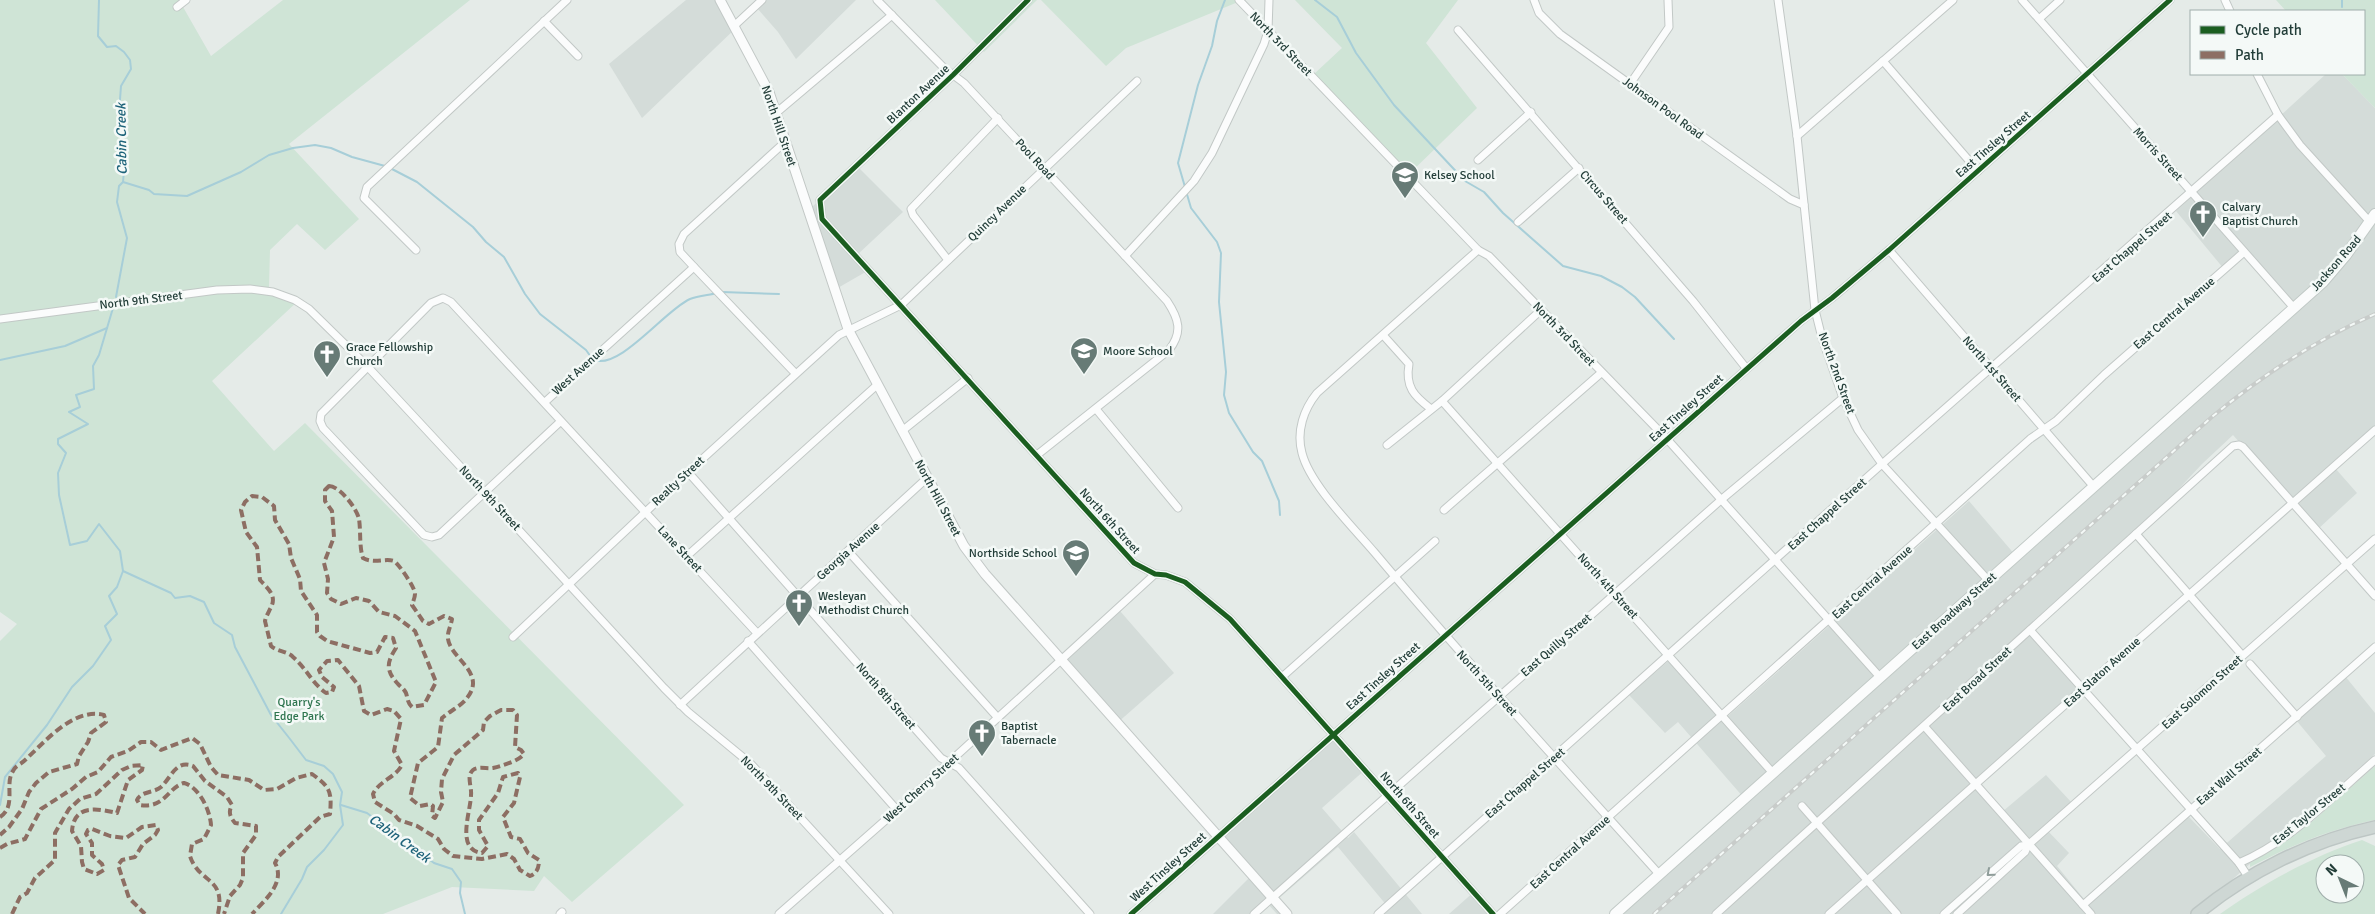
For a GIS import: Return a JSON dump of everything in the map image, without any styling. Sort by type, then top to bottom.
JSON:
[{"type":"main road","name":"Jackson Road","points":[[2294,308],[2323,282],[2373,218]]},
{"type":"main road","name":"East Broadway Street","points":[[1614,914],[2294,308]]},
{"type":"main road","points":[[2197,914],[2249,878],[2313,845],[2375,827]]},
{"type":"street","points":[[177,7],[186,0]]},
{"type":"street","points":[[416,250],[364,198],[367,187],[567,0]]},
{"type":"street","name":"North Hill Street","points":[[720,0],[760,73],[776,113],[848,329],[969,553],[985,574],[1287,914]]},
{"type":"street","points":[[734,26],[762,0]]},
{"type":"street","name":"Pool Road","points":[[877,0],[944,68],[964,83],[998,118],[1167,301],[1176,314],[1179,330],[1176,341],[1169,350],[1096,409]]},
{"type":"street","name":"Blanton Avenue","points":[[820,200],[953,75],[1028,0]]},
{"type":"street","name":"North 3rd Street","points":[[1239,0],[1478,250],[1489,256],[1667,439],[1880,676]]},
{"type":"street","points":[[1125,256],[1185,191],[1212,153],[1264,44],[1268,31],[1269,0]]},
{"type":"street","name":"Johnson Pool Road","points":[[1534,0],[1539,13],[1548,25],[1790,199],[1804,205]]},
{"type":"street","points":[[1630,84],[1668,26],[1668,0]]},
{"type":"street","name":"North 2nd Street","points":[[1778,0],[1797,136],[1815,310],[1822,338],[1843,398],[1858,430],[1882,464],[1988,580]]},
{"type":"street","points":[[1797,136],[1953,0]]},
{"type":"street","name":"Morris Street","points":[[2022,0],[2294,308]]},
{"type":"street","points":[[2039,19],[2060,0]]},
{"type":"street","name":"East Tinsley Street","points":[[1218,836],[1746,368],[1889,250],[2170,0]]},
{"type":"street","points":[[776,113],[892,15]]},
{"type":"street","points":[[544,21],[578,56]]},
{"type":"street","name":"Circus Street","points":[[1458,30],[1693,300],[1746,368]]},
{"type":"street","points":[[1883,61],[1978,171]]},
{"type":"street","points":[[2257,75],[2278,115],[2300,145],[2373,218]]},
{"type":"street","name":"Quincy Avenue","points":[[848,329],[901,305],[1043,168],[1137,81]]},
{"type":"street","points":[[1478,160],[1531,112]]},
{"type":"street","name":"East Chappel Street","points":[[1378,914],[1882,464],[2193,193],[2278,115]]},
{"type":"street","points":[[948,260],[913,215],[911,209],[998,118]]},
{"type":"street","points":[[785,142],[684,234],[679,244],[680,252],[795,373]]},
{"type":"street","points":[[1518,222],[1580,168]]},
{"type":"street","points":[[1790,199],[1799,196],[1803,190]]},
{"type":"street","name":"North 6th Street","points":[[820,200],[822,218],[1134,563],[1155,574],[1166,575],[1186,582],[1230,619],[1493,914]]},
{"type":"street","points":[[1431,409],[1413,394],[1408,385],[1409,364],[1383,335],[1478,250]]},
{"type":"street","name":"North 1st Street","points":[[1889,250],[2094,487]]},
{"type":"street","name":"East Central Avenue","points":[[1500,914],[2030,439],[2056,421],[2104,375],[2244,252]]},
{"type":"street","name":"West Avenue","points":[[562,421],[544,402],[694,267]]},
{"type":"street","name":"North 9th Street","points":[[0,319],[217,290],[250,289],[273,292],[295,300],[309,308],[367,366],[680,705],[751,764],[890,914]]},
{"type":"street","points":[[544,402],[451,302],[444,298],[431,303],[367,366],[321,414],[320,421],[323,428],[424,535],[432,537],[438,535],[562,421]]},
{"type":"street","points":[[1387,445],[1442,400],[1541,310]]},
{"type":"street","name":"Realty Street","points":[[513,637],[645,511],[795,373],[848,329]]},
{"type":"street","name":"North 5th Street","points":[[1383,335],[1317,393],[1308,404],[1300,432],[1301,452],[1316,482],[1444,635],[1659,874]]},
{"type":"street","points":[[1444,510],[1601,373]]},
{"type":"street","points":[[902,431],[968,378]]},
{"type":"street","points":[[687,556],[877,385]]},
{"type":"street","name":"East Quilly Street","points":[[1254,914],[1722,499],[1843,398]]},
{"type":"street","name":"North 4th Street","points":[[1442,400],[1772,772]]},
{"type":"street","points":[[1037,455],[1096,409],[1178,508]]},
{"type":"street","name":"Lane Street","points":[[562,421],[757,633]]},
{"type":"street","name":"East Slaton Avenue","points":[[1828,914],[2375,430]]},
{"type":"street","name":"East Broad Street","points":[[1716,914],[1818,824],[2233,446],[2243,447],[2292,503]]},
{"type":"street","name":"North 8th Street","points":[[688,472],[941,758],[959,768],[1090,914]]},
{"type":"street","name":"Georgia Avenue","points":[[680,705],[927,478]]},
{"type":"street","points":[[2292,503],[2375,596]]},
{"type":"street","points":[[2136,534],[2242,655]]},
{"type":"street","name":"East Solomon Street","points":[[1944,914],[2021,846],[2028,844],[2137,750],[2375,539]]},
{"type":"street","points":[[1282,676],[1435,542]]},
{"type":"street","points":[[848,551],[998,718]]},
{"type":"street","points":[[2354,573],[2359,554]]},
{"type":"street","name":"West Cherry Street","points":[[779,914],[897,810],[1155,574]]},
{"type":"street","points":[[2030,630],[2239,863],[2249,878]]},
{"type":"street","points":[[748,641],[897,810]]},
{"type":"street","name":"East Wall Street","points":[[2083,905],[2375,647]]},
{"type":"street","points":[[2250,664],[2297,717]]},
{"type":"street","points":[[1925,727],[2091,914]]},
{"type":"street","name":"East Taylor Street","points":[[2239,863],[2266,849],[2306,820],[2375,760]]},
{"type":"street","points":[[1802,806],[1897,914]]},
{"type":"street","name":"West Tinsley Street","points":[[1131,914],[1218,836]]},
{"type":"street","name":"East Solomon Street","points":[[1957,914],[2025,852],[2028,844]]},
{"type":"shaded area","points":[[686,0],[723,0],[738,26],[642,118],[609,64]]},
{"type":"shaded area","points":[[765,0],[856,0],[796,59],[778,32],[757,8]]},
{"type":"shaded area","points":[[2325,75],[2343,75],[2375,108],[2375,432],[2335,468],[2357,493],[2317,530],[2233,435],[2173,495],[2030,624],[2088,689],[1978,783],[2002,812],[2046,775],[2073,804],[2046,829],[2069,853],[2057,866],[2088,904],[2188,816],[2220,849],[2326,756],[2296,720],[2345,676],[2375,713],[2375,754],[2193,914],[1615,914],[1744,798],[1678,722],[1665,733],[1629,695],[1673,657],[1727,717],[1969,501],[2016,556],[2294,310],[2243,254],[2224,269],[2176,211]]},
{"type":"shaded area","points":[[856,165],[903,212],[857,255],[869,270],[836,289],[811,208]]},
{"type":"shaded area","points":[[1120,611],[1174,673],[1116,724],[1060,664]]},
{"type":"shaded area","points":[[1336,733],[1366,769],[1322,808],[1348,838],[1354,832],[1422,914],[1380,914],[1388,907],[1338,847],[1277,900],[1288,914],[1277,914],[1269,905],[1259,914],[1213,914],[1254,873],[1220,836]]},
{"type":"shaded area","points":[[1475,891],[1495,914],[1449,914]]},
{"type":"green space","name":"Quarry's Edge Park","points":[[0,0],[179,0],[211,56],[283,0],[470,0],[289,144],[359,219],[325,250],[297,224],[270,250],[269,287],[298,301],[212,381],[274,451],[305,423],[684,805],[572,902],[544,876],[534,891],[452,887],[383,914],[0,914],[0,641],[17,624],[0,612]]},
{"type":"green space","points":[[935,0],[1037,0],[984,52]]},
{"type":"green space","points":[[1041,0],[1243,0],[1126,48],[1106,66]]},
{"type":"green space","points":[[1295,0],[1458,0],[1426,43],[1477,108],[1409,174],[1313,75],[1342,48]]},
{"type":"green space","points":[[2276,0],[2375,0],[2375,108],[2343,75],[2365,75],[2365,10],[2285,10]]},
{"type":"green space","points":[[2375,766],[2375,820],[2342,828],[2311,839],[2250,867],[2250,862],[2314,820]]},
{"type":"green space","points":[[2362,840],[2375,846],[2375,914],[2220,914],[2253,892],[2315,859],[2315,904],[2365,904],[2365,854],[2325,854]]},
{"type":"waterway","name":"Cabin Creek","points":[[99,0],[98,36],[107,47],[116,46],[124,52],[130,60],[131,69],[121,86],[119,113],[124,171],[123,182],[119,186],[117,202],[127,238],[116,297]]},
{"type":"waterway","points":[[1185,187],[1178,163],[1198,85],[1212,46],[1217,21],[1225,0]]},
{"type":"waterway","points":[[1315,0],[1337,17],[1356,53],[1394,105],[1465,181],[1484,192],[1503,213],[1563,266],[1601,276],[1622,287],[1635,297],[1674,339]]},
{"type":"waterway","points":[[2342,0],[2342,7]]},
{"type":"waterway","points":[[123,182],[149,190],[154,194],[187,196],[241,172],[269,155],[293,148],[315,145],[331,148],[352,157],[385,166]]},
{"type":"waterway","points":[[390,168],[417,182],[473,227],[486,242],[504,257],[525,294],[540,314],[586,350],[591,357]]},
{"type":"waterway","points":[[1186,191],[1191,208],[1217,242],[1221,253],[1219,302],[1226,372],[1224,395],[1229,413],[1253,452],[1262,461],[1279,501],[1280,515]]},
{"type":"waterway","points":[[722,292],[779,294]]},
{"type":"waterway","points":[[594,360],[605,361],[629,348],[680,305],[690,299],[717,293]]},
{"type":"waterway","name":"Cabin Creek","points":[[113,308],[99,355],[93,366],[94,389],[76,395],[80,407],[69,412],[88,424],[58,439],[58,444],[66,453],[58,473],[59,495],[70,545],[87,541],[99,524],[120,551],[123,571]]},
{"type":"waterway","points":[[0,360],[65,346],[107,328]]},
{"type":"waterway","name":"Cabin Creek","points":[[123,571],[171,593],[175,598],[190,596],[204,602],[214,623],[232,635],[235,647],[271,715],[306,760],[324,766],[333,774],[342,792],[340,805],[343,825],[324,850],[307,867],[281,914]]},
{"type":"waterway","points":[[0,805],[5,777],[47,725],[72,687],[93,666],[111,640],[105,626],[117,614],[109,596],[117,587],[123,571]]},
{"type":"waterway","name":"Cabin Creek","points":[[341,805],[367,813],[434,863],[452,869],[461,882],[460,893],[465,914]]},
{"type":"railway","points":[[1654,914],[2213,416],[2251,386],[2290,359],[2331,335],[2375,314]]},
{"type":"marked path","points":[[329,486],[343,494],[352,504],[358,515],[363,558],[371,561],[391,560],[396,563],[415,591],[412,605],[423,621],[429,624],[444,616],[452,619],[448,634],[450,646],[471,674],[473,681],[472,689],[462,704],[442,718],[438,747],[418,763],[410,798],[420,806],[430,804],[433,806],[432,816],[435,818],[443,802],[441,792],[442,779],[454,755],[483,730],[484,722],[490,716],[501,710],[513,710],[517,715],[515,747],[524,754],[522,757],[505,765],[493,768],[477,768],[471,772],[471,795],[466,829],[467,838],[469,845],[474,850],[482,853],[488,846],[479,830],[479,820],[498,793],[503,777],[518,773],[520,777],[514,803],[503,817],[511,837],[520,839],[528,853],[539,860],[537,870],[532,875],[530,876],[520,870],[514,859],[507,854],[482,859],[453,856],[444,849],[438,839],[417,826],[399,820],[394,814],[375,802],[373,794],[402,765],[394,751],[401,719],[394,711],[387,709],[371,715],[364,711],[359,686],[338,660],[327,661],[319,670],[322,677],[334,687],[332,692],[326,693],[293,657],[271,646],[265,621],[273,600],[269,590],[260,580],[257,547],[246,532],[241,510],[245,502],[252,496],[262,497],[274,506],[275,520],[289,544],[291,558],[300,579],[301,591],[317,615],[317,632],[320,636],[327,641],[370,653],[377,652],[385,637],[393,638],[396,648],[389,662],[389,670],[405,692],[408,702],[412,707],[424,705],[436,682],[415,631],[395,616],[379,612],[369,601],[356,598],[341,604],[331,599],[327,593],[328,579],[324,563],[334,537],[332,511],[325,501],[325,490],[329,486]]},
{"type":"marked path","points":[[0,817],[8,807],[11,776],[15,768],[50,736],[70,721],[92,714],[104,715],[106,722],[91,733],[77,764],[49,772],[36,783],[29,792],[22,809],[9,827],[0,835]]},
{"type":"marked path","points":[[0,848],[25,839],[41,809],[72,789],[86,777],[98,772],[111,757],[128,751],[141,742],[151,742],[161,750],[192,738],[200,744],[211,767],[218,775],[249,780],[264,790],[277,789],[296,778],[312,774],[323,782],[330,795],[330,814],[320,817],[278,857],[275,863],[278,870],[276,884],[252,914]]},
{"type":"marked path","points":[[12,914],[20,897],[27,893],[35,878],[55,860],[55,833],[69,809],[80,799],[96,794],[122,770],[131,766],[143,765],[142,770],[128,780],[117,813],[103,810],[82,812],[77,816],[72,831],[81,846],[84,869],[97,874],[104,870],[102,864],[92,855],[92,843],[86,834],[88,830],[92,829],[110,836],[126,838],[142,827],[156,825],[158,830],[155,835],[143,844],[135,857],[122,860],[118,865],[129,898],[145,914]]},
{"type":"marked path","points":[[218,914],[219,902],[215,886],[199,872],[190,856],[192,844],[204,839],[211,825],[206,806],[199,794],[184,783],[155,804],[140,805],[137,800],[141,795],[161,787],[174,770],[182,765],[193,766],[205,781],[227,797],[232,805],[230,814],[235,823],[256,826],[256,835],[243,853],[243,878],[240,885],[230,896],[224,914]]},
{"type":"cycle path","points":[[1028,0],[953,75],[820,200],[822,219],[1134,563],[1155,574],[1166,575],[1185,582],[1230,619],[1493,914]]},
{"type":"cycle path","points":[[1131,914],[1801,321],[1832,298],[1889,250],[2170,0]]},
{"type":"place","name":"Kelsey School","points":[[1405,199]]},
{"type":"place","name":"Calvary Baptist Church","points":[[2203,238]]},
{"type":"place","name":"Moore School","points":[[1084,375]]},
{"type":"place","name":"Grace Fellowship Church","points":[[327,378]]},
{"type":"place","name":"Northside School","points":[[1076,577]]},
{"type":"place","name":"Wesleyan Methodist Church","points":[[799,627]]},
{"type":"place","name":"Baptist Tabernacle","points":[[982,757]]}]
